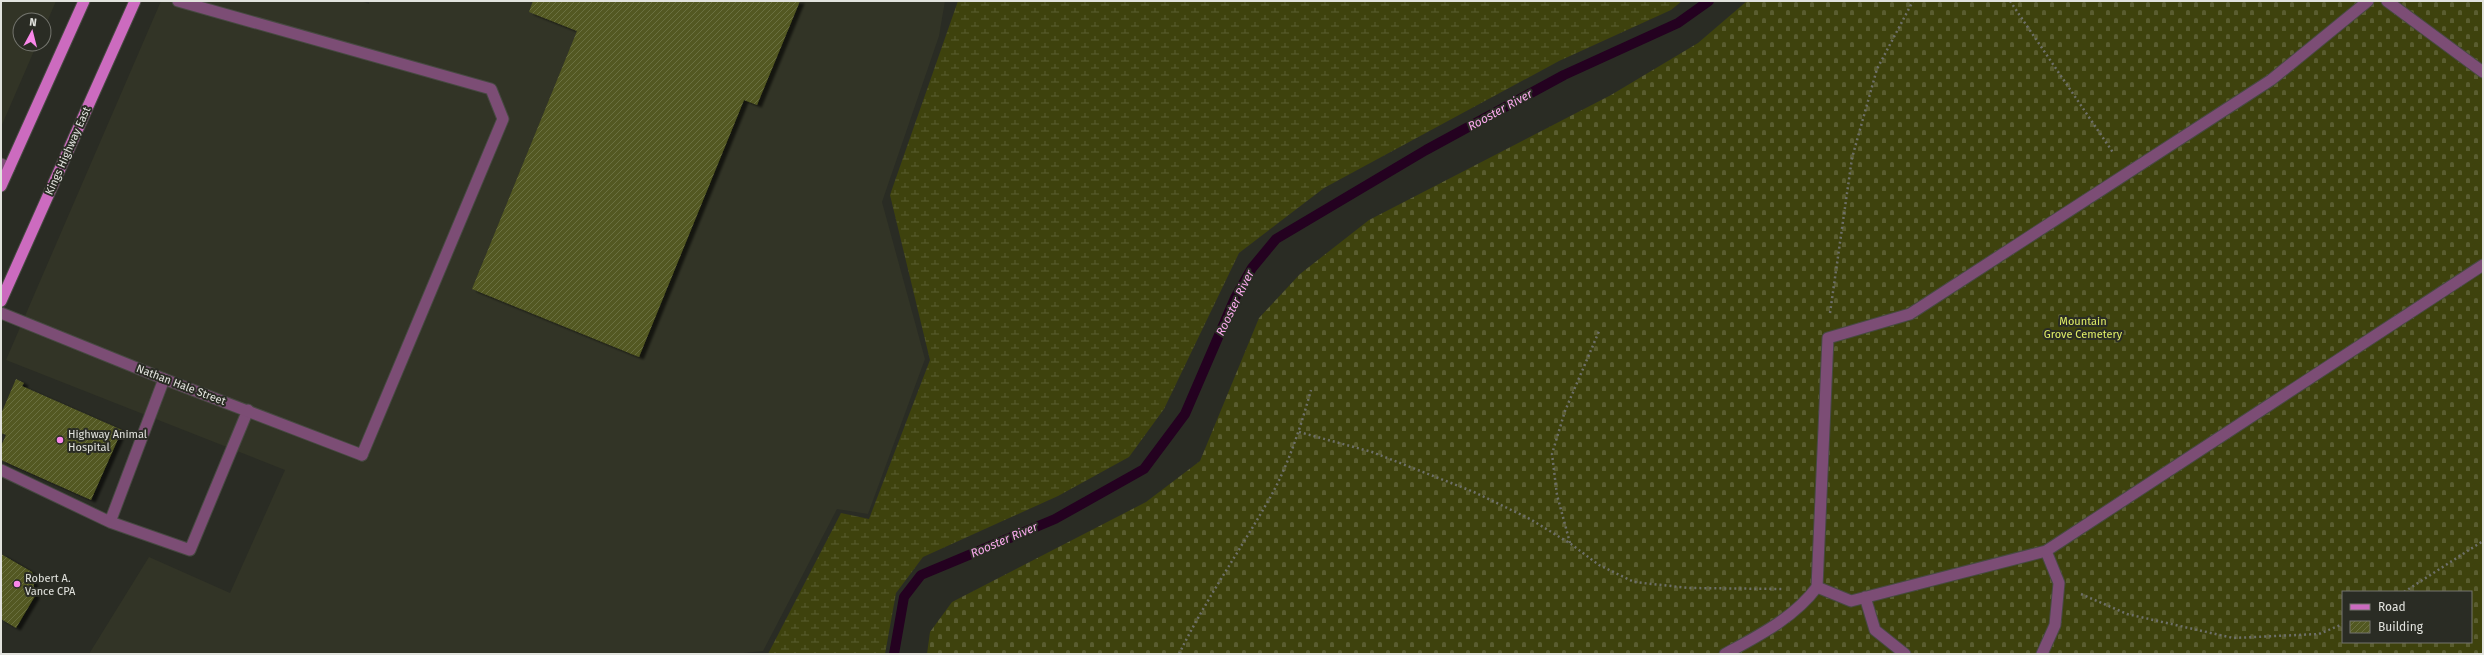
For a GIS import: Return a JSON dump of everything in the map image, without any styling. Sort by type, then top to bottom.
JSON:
[{"type":"main road","points":[[1,186],[5,166],[84,1]]},
{"type":"main road","name":"Kings Highway East","points":[[1,301],[135,1]]},
{"type":"street","name":"Nathan Hale Street","points":[[1,312],[164,379],[362,455],[503,119],[491,89],[178,1]]},
{"type":"street","points":[[1725,654],[1762,634],[1804,604],[1818,587],[1828,338],[1910,314],[2271,80],[2368,1]]},
{"type":"street","points":[[2388,1],[2483,72]]},
{"type":"street","points":[[1818,587],[1851,601],[2046,550],[2483,265]]},
{"type":"street","points":[[110,522],[164,379]]},
{"type":"street","points":[[1,470],[110,522],[190,550],[248,410]]},
{"type":"street","points":[[2042,654],[2055,625],[2059,583],[2046,550]]},
{"type":"street","points":[[1865,597],[1875,630],[1905,654]]},
{"type":"path","points":[[1828,338],[1852,158],[1877,69],[1913,1]]},
{"type":"path","points":[[2010,1],[2127,173]]},
{"type":"path","points":[[1571,544],[1558,495],[1552,454],[1565,410],[1600,329]]},
{"type":"path","points":[[1179,654],[1199,613],[1271,495],[1299,432],[1311,390]]},
{"type":"path","points":[[1299,432],[1372,452],[1474,492],[1530,520],[1571,544],[1599,565],[1634,582],[1689,588],[1818,587]]},
{"type":"path","points":[[2406,591],[2483,541]]},
{"type":"path","points":[[2059,583],[2127,614],[2233,638],[2319,634],[2342,624]]},
{"type":"shaded area","points":[[1,1],[56,1],[51,12],[12,12],[12,52],[34,52],[1,127]]},
{"type":"shaded area","points":[[161,1],[361,1],[369,4],[369,1],[945,1],[939,36],[882,202],[925,359],[868,514],[837,509],[763,651],[735,654],[89,654],[149,557],[230,593],[285,470],[6,360]]},
{"type":"green space","points":[[958,1],[1682,1],[1671,10],[1559,61],[1324,188],[1239,253],[1164,409],[1129,457],[1058,496],[923,557],[896,593],[885,654],[768,654],[841,513],[869,519],[930,360],[890,195]]},
{"type":"green space","name":"Mountain Grove Cemetery","points":[[1747,1],[2483,1],[2483,654],[927,654],[930,632],[952,602],[1146,502],[1200,461],[1259,318],[1300,274],[1369,220],[1611,95],[1698,43]]},
{"type":"building","points":[[533,1],[800,1],[757,105],[744,100],[639,357],[472,289],[577,31],[529,12]]},
{"type":"building","name":"Highway Animal Hospital","points":[[16,379],[24,383],[22,386],[122,430],[91,500],[1,460],[1,446],[6,435],[1,433],[1,414]]},
{"type":"building","name":"Robert A. Vance CPA","points":[[1,554],[32,572],[35,596],[16,628],[1,619]]},
{"type":"waterway","name":"Rooster River","points":[[894,654],[904,597],[921,575],[1055,519],[1144,469],[1185,414],[1235,298],[1252,268],[1276,239],[1426,150],[1564,75],[1678,23],[1709,1]]},
{"type":"place","name":"Highway Animal Hospital","points":[[60,440]]},
{"type":"place","name":"Robert A. Vance CPA","points":[[17,584]]}]
